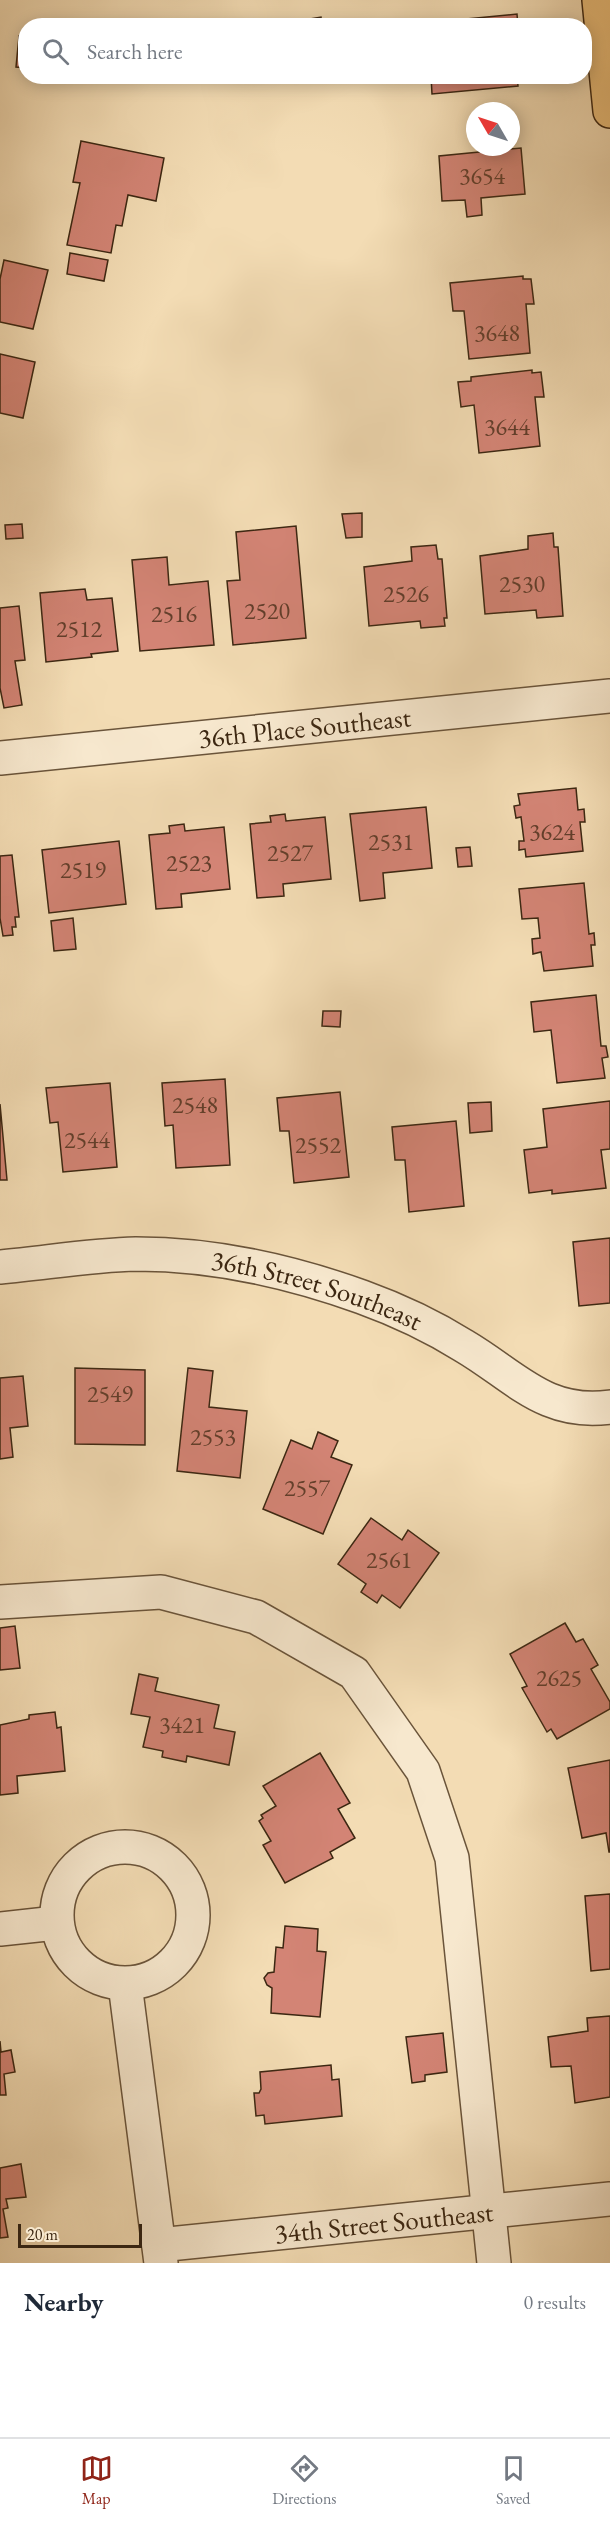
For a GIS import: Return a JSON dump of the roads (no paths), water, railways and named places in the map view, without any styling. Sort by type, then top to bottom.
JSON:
[{"type":"main road","points":[[599,0],[610,111]]},
{"type":"street","name":"36th Place Southeast","points":[[0,758],[610,696]]},
{"type":"street","name":"36th Street Southeast","points":[[0,1267],[132,1254],[160,1254],[206,1258],[280,1272],[363,1297],[411,1317],[466,1347],[546,1401],[578,1409],[610,1407]]},
{"type":"street","points":[[0,1602],[161,1592],[256,1617],[354,1673],[423,1771],[452,1858],[494,2263]]},
{"type":"street","points":[[123,1846],[147,1850],[168,1862],[184,1880],[193,1902],[193,1926],[185,1949],[169,1968],[148,1980],[125,1984],[100,1980],[79,1967],[64,1947],[56,1923],[57,1904],[63,1886],[73,1870],[87,1858],[105,1850],[123,1846]]},
{"type":"street","points":[[0,1929],[56,1923]]},
{"type":"street","points":[[125,1984],[160,2254]]},
{"type":"street","name":"34th Street Southeast","points":[[160,2254],[610,2199]]}]
